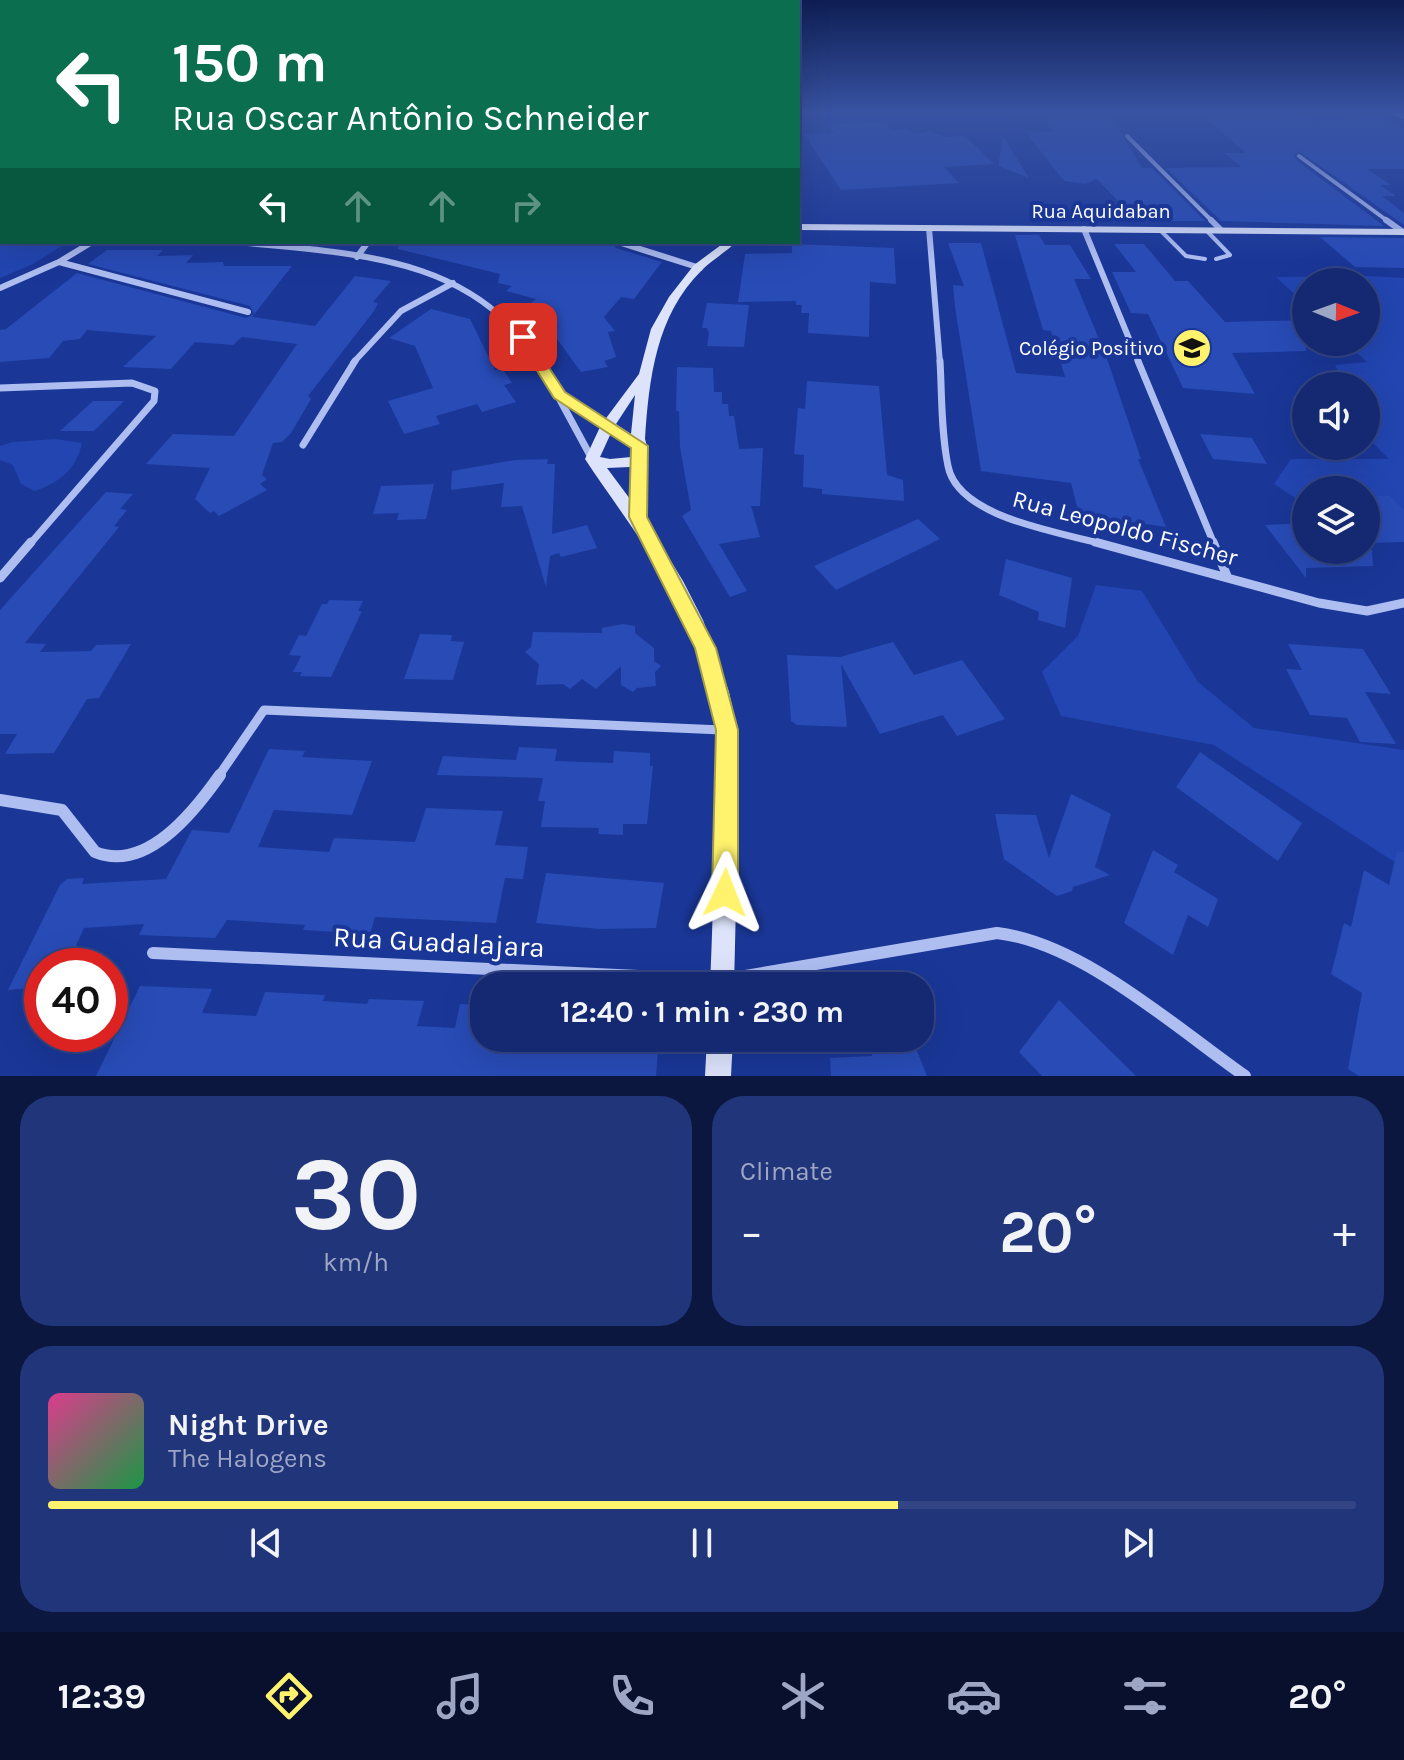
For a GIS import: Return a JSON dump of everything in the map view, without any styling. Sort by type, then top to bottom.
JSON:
[{"type":"street","points":[[1152,161],[1221,230]]},
{"type":"street","points":[[1306,161],[1404,232]]},
{"type":"street","name":"Rua Aquidaban","points":[[800,227],[1404,232]]},
{"type":"street","name":"Rua Leopoldo Fischer","points":[[929,228],[948,467],[959,489],[986,510],[1007,518],[1342,608],[1367,611],[1404,603]]},
{"type":"street","points":[[1084,229],[1227,576]]},
{"type":"street","points":[[0,288],[59,262],[89,244]]},
{"type":"street","points":[[253,244],[357,257],[454,282],[491,303],[507,318],[559,395],[592,459],[638,517],[701,635],[717,680],[727,730],[729,778],[722,972]]},
{"type":"street","points":[[357,257],[367,244]]},
{"type":"street","points":[[624,244],[700,268]]},
{"type":"street","points":[[638,517],[642,375],[657,324],[672,300],[700,268],[729,244]]},
{"type":"street","points":[[59,262],[248,312]]},
{"type":"street","points":[[303,445],[370,339],[410,302],[454,282]]},
{"type":"street","points":[[592,459],[608,425],[642,375]]},
{"type":"street","points":[[0,388],[132,383],[155,391],[154,401],[0,578]]},
{"type":"street","points":[[559,395],[608,425],[639,453]]},
{"type":"street","points":[[592,459],[610,464],[639,453]]},
{"type":"street","points":[[0,800],[62,810],[89,849],[102,856],[120,857],[164,840],[189,815],[264,710],[727,730]]},
{"type":"street","name":"Rua Guadalajara","points":[[782,972],[997,933],[1024,935],[1051,943],[1077,958],[1245,1076]]},
{"type":"street","name":"Rua Guadalajara","points":[[153,953],[513,972]]},
{"type":"street","points":[[718,1076],[719,1052]]},
{"type":"lane","points":[[1160,230],[1186,256],[1205,259]]},
{"type":"lane","points":[[1206,230],[1230,255],[1216,259]]},
{"type":"shaded area","points":[[0,244],[65,244],[33,264],[0,278]]},
{"type":"shaded area","points":[[1276,277],[1292,277],[1292,292]]},
{"type":"shaded area","points":[[1380,277],[1404,278],[1404,510],[1380,505],[1380,476],[1292,476],[1292,496],[1274,484],[1291,459],[1389,459],[1380,450],[1380,372],[1338,372],[1335,365],[1367,362],[1360,356],[1380,356]]},
{"type":"shaded area","points":[[55,439],[82,443],[76,461],[66,474],[35,491],[21,484],[13,465],[0,460],[0,446]]},
{"type":"shaded area","points":[[1096,585],[1142,591],[1198,682],[1254,728],[1404,750],[1404,868],[1214,745],[1061,716],[1042,672],[1078,636]]},
{"type":"building","points":[[822,161],[991,161],[994,164],[944,167],[959,183],[841,190]]},
{"type":"building","points":[[999,161],[1019,161],[1029,178],[998,166]]},
{"type":"building","points":[[1049,161],[1138,161],[1142,168],[1152,168],[1205,221],[1137,221],[1097,179],[1086,184],[1064,181]]},
{"type":"building","points":[[1234,161],[1298,161],[1384,226],[1221,221],[1166,168],[1241,167]]},
{"type":"building","points":[[1313,161],[1404,161],[1404,169],[1367,169],[1391,185],[1380,185],[1396,196],[1382,196],[1404,213],[1404,225]]},
{"type":"building","points":[[1015,235],[1039,235],[1045,245],[1070,245],[1091,279],[1074,279],[1106,356],[1141,459],[1138,459],[1166,527],[1079,514],[1071,483],[981,471],[953,285],[964,286],[948,243],[981,243],[1016,373],[1065,377],[1051,331],[1043,330]]},
{"type":"building","points":[[1320,237],[1404,238],[1404,268],[1355,267]]},
{"type":"building","points":[[399,244],[613,244],[616,248],[662,262],[634,299],[621,297],[604,317],[615,331],[608,332],[616,357],[604,361],[608,367],[581,372],[531,303],[536,299],[506,291],[512,286],[498,283],[500,274],[398,249]]},
{"type":"building","points":[[792,244],[894,248],[896,284],[870,282],[869,337],[808,333],[809,313],[801,313],[802,305],[796,305],[796,301],[738,302],[745,254],[792,253]]},
{"type":"building","points":[[1114,244],[1144,244],[1175,281],[1188,281],[1225,322],[1292,320],[1292,351],[1232,353],[1255,394],[1183,388],[1148,314],[1131,313],[1112,272],[1136,272]]},
{"type":"building","points":[[107,250],[163,250],[157,256],[193,255],[186,263],[292,266],[252,317],[315,326],[355,276],[391,281],[373,302],[378,303],[374,311],[308,396],[311,399],[291,433],[282,442],[273,443],[262,475],[267,479],[260,484],[267,490],[219,516],[214,511],[210,513],[195,499],[210,468],[146,464],[173,434],[234,436],[297,344],[242,337],[233,345],[195,342],[171,369],[123,367],[156,336],[87,330],[80,339],[63,341],[49,358],[0,362],[0,330],[6,329],[77,273],[246,318],[254,314],[250,306],[88,264]]},
{"type":"building","points":[[707,303],[749,305],[744,347],[707,346],[709,334],[707,328],[702,328]]},
{"type":"building","points":[[431,309],[470,319],[495,370],[502,368],[512,383],[504,385],[516,402],[482,412],[477,404],[436,416],[440,424],[404,434],[388,401],[433,388],[415,346],[389,338]]},
{"type":"building","points":[[677,367],[713,368],[714,392],[722,392],[722,404],[728,404],[729,416],[734,416],[739,449],[763,448],[760,506],[751,506],[760,537],[719,544],[747,591],[730,597],[682,516],[691,510],[680,447],[679,411],[676,411]]},
{"type":"building","points":[[807,381],[879,386],[887,475],[903,480],[904,501],[822,494],[822,489],[803,487],[804,455],[794,454],[798,408],[805,409]]},
{"type":"building","points":[[93,401],[124,401],[94,431],[60,431]]},
{"type":"building","points":[[1200,434],[1252,438],[1267,464],[1213,459]]},
{"type":"building","points":[[548,459],[547,464],[555,464],[552,534],[587,525],[597,548],[561,557],[559,553],[550,556],[546,587],[522,506],[501,507],[504,483],[451,490],[452,471],[515,460]]},
{"type":"building","points":[[434,484],[426,519],[397,520],[399,513],[373,514],[381,486]]},
{"type":"building","points":[[106,492],[133,494],[120,509],[127,510],[114,526],[119,527],[25,643],[46,644],[40,652],[91,651],[96,645],[131,644],[99,698],[87,699],[54,753],[5,754],[17,734],[0,734],[0,610]]},
{"type":"building","points":[[1380,496],[1390,496],[1404,510],[1404,542],[1380,543]]},
{"type":"building","points":[[918,519],[940,539],[836,590],[814,566]]},
{"type":"building","points":[[1292,524],[1292,560],[1265,525]]},
{"type":"building","points":[[1006,559],[1072,578],[1065,628],[1038,620],[1039,612],[999,595]]},
{"type":"building","points":[[1295,564],[1373,564],[1306,568],[1306,578]]},
{"type":"building","points":[[329,600],[363,601],[358,611],[362,611],[331,677],[300,676],[302,672],[293,672],[301,656],[289,655],[299,635],[306,636],[322,604],[327,604]]},
{"type":"building","points":[[623,624],[635,626],[635,633],[654,648],[654,661],[661,666],[655,672],[656,686],[637,688],[633,692],[621,685],[621,666],[596,689],[582,679],[570,689],[563,684],[536,685],[539,664],[525,652],[531,647],[533,632],[602,633],[602,628]]},
{"type":"building","points":[[420,634],[452,635],[451,641],[464,642],[453,680],[404,679]]},
{"type":"building","points":[[893,642],[914,675],[962,660],[1005,719],[957,736],[943,715],[880,734],[841,664],[847,727],[797,725],[791,721],[787,655],[840,657]]},
{"type":"building","points":[[1288,644],[1363,649],[1391,694],[1365,692],[1396,744],[1360,742],[1347,718],[1310,715],[1286,669],[1302,670]]},
{"type":"building","points":[[519,747],[557,749],[555,761],[613,763],[614,751],[650,753],[650,766],[653,766],[647,824],[623,824],[623,835],[598,834],[599,828],[541,827],[545,801],[538,801],[543,778],[437,775],[443,756],[516,760]]},
{"type":"building","points":[[269,749],[305,751],[302,757],[372,761],[352,815],[274,810],[258,847],[329,852],[334,838],[415,842],[426,808],[503,811],[495,845],[528,847],[523,879],[505,878],[496,923],[375,917],[370,934],[303,930],[305,925],[227,920],[215,938],[139,935],[144,924],[84,928],[75,948],[29,948],[60,885],[67,879],[84,878],[82,884],[166,879],[192,830],[229,833]]},
{"type":"building","points":[[1200,752],[1302,823],[1278,861],[1176,787]]},
{"type":"building","points":[[1071,794],[1111,814],[1095,867],[1110,875],[1073,887],[1072,891],[1057,896],[1004,859],[995,814],[1036,815],[1049,858]]},
{"type":"building","points":[[1153,850],[1178,865],[1174,872],[1218,899],[1208,927],[1188,915],[1173,955],[1124,923]]},
{"type":"building","points":[[1397,851],[1404,852],[1404,1076],[1359,1076],[1348,1069],[1362,993],[1331,974],[1344,923],[1351,927],[1364,870],[1389,885]]},
{"type":"building","points":[[546,873],[664,883],[656,928],[599,929],[536,923]]},
{"type":"building","points":[[24,958],[24,989],[8,990]]},
{"type":"building","points":[[140,986],[212,989],[202,1013],[256,1016],[265,992],[325,995],[323,1001],[367,1004],[369,999],[424,1001],[417,1026],[455,1028],[460,1004],[470,1004],[470,1052],[658,1052],[656,1076],[96,1076],[108,1052],[128,1052],[128,1011]]},
{"type":"building","points":[[1059,1000],[1136,1076],[1042,1076],[1019,1052]]},
{"type":"building","points":[[872,1052],[918,1052],[927,1076],[831,1076],[830,1058],[872,1056]]},
{"type":"place","name":"Colégio Positivo","points":[[1192,348]]},
{"type":"route","points":[[523,337],[559,395],[640,446],[638,517],[674,581],[706,648],[717,680],[727,730],[729,778],[725,893]]}]
